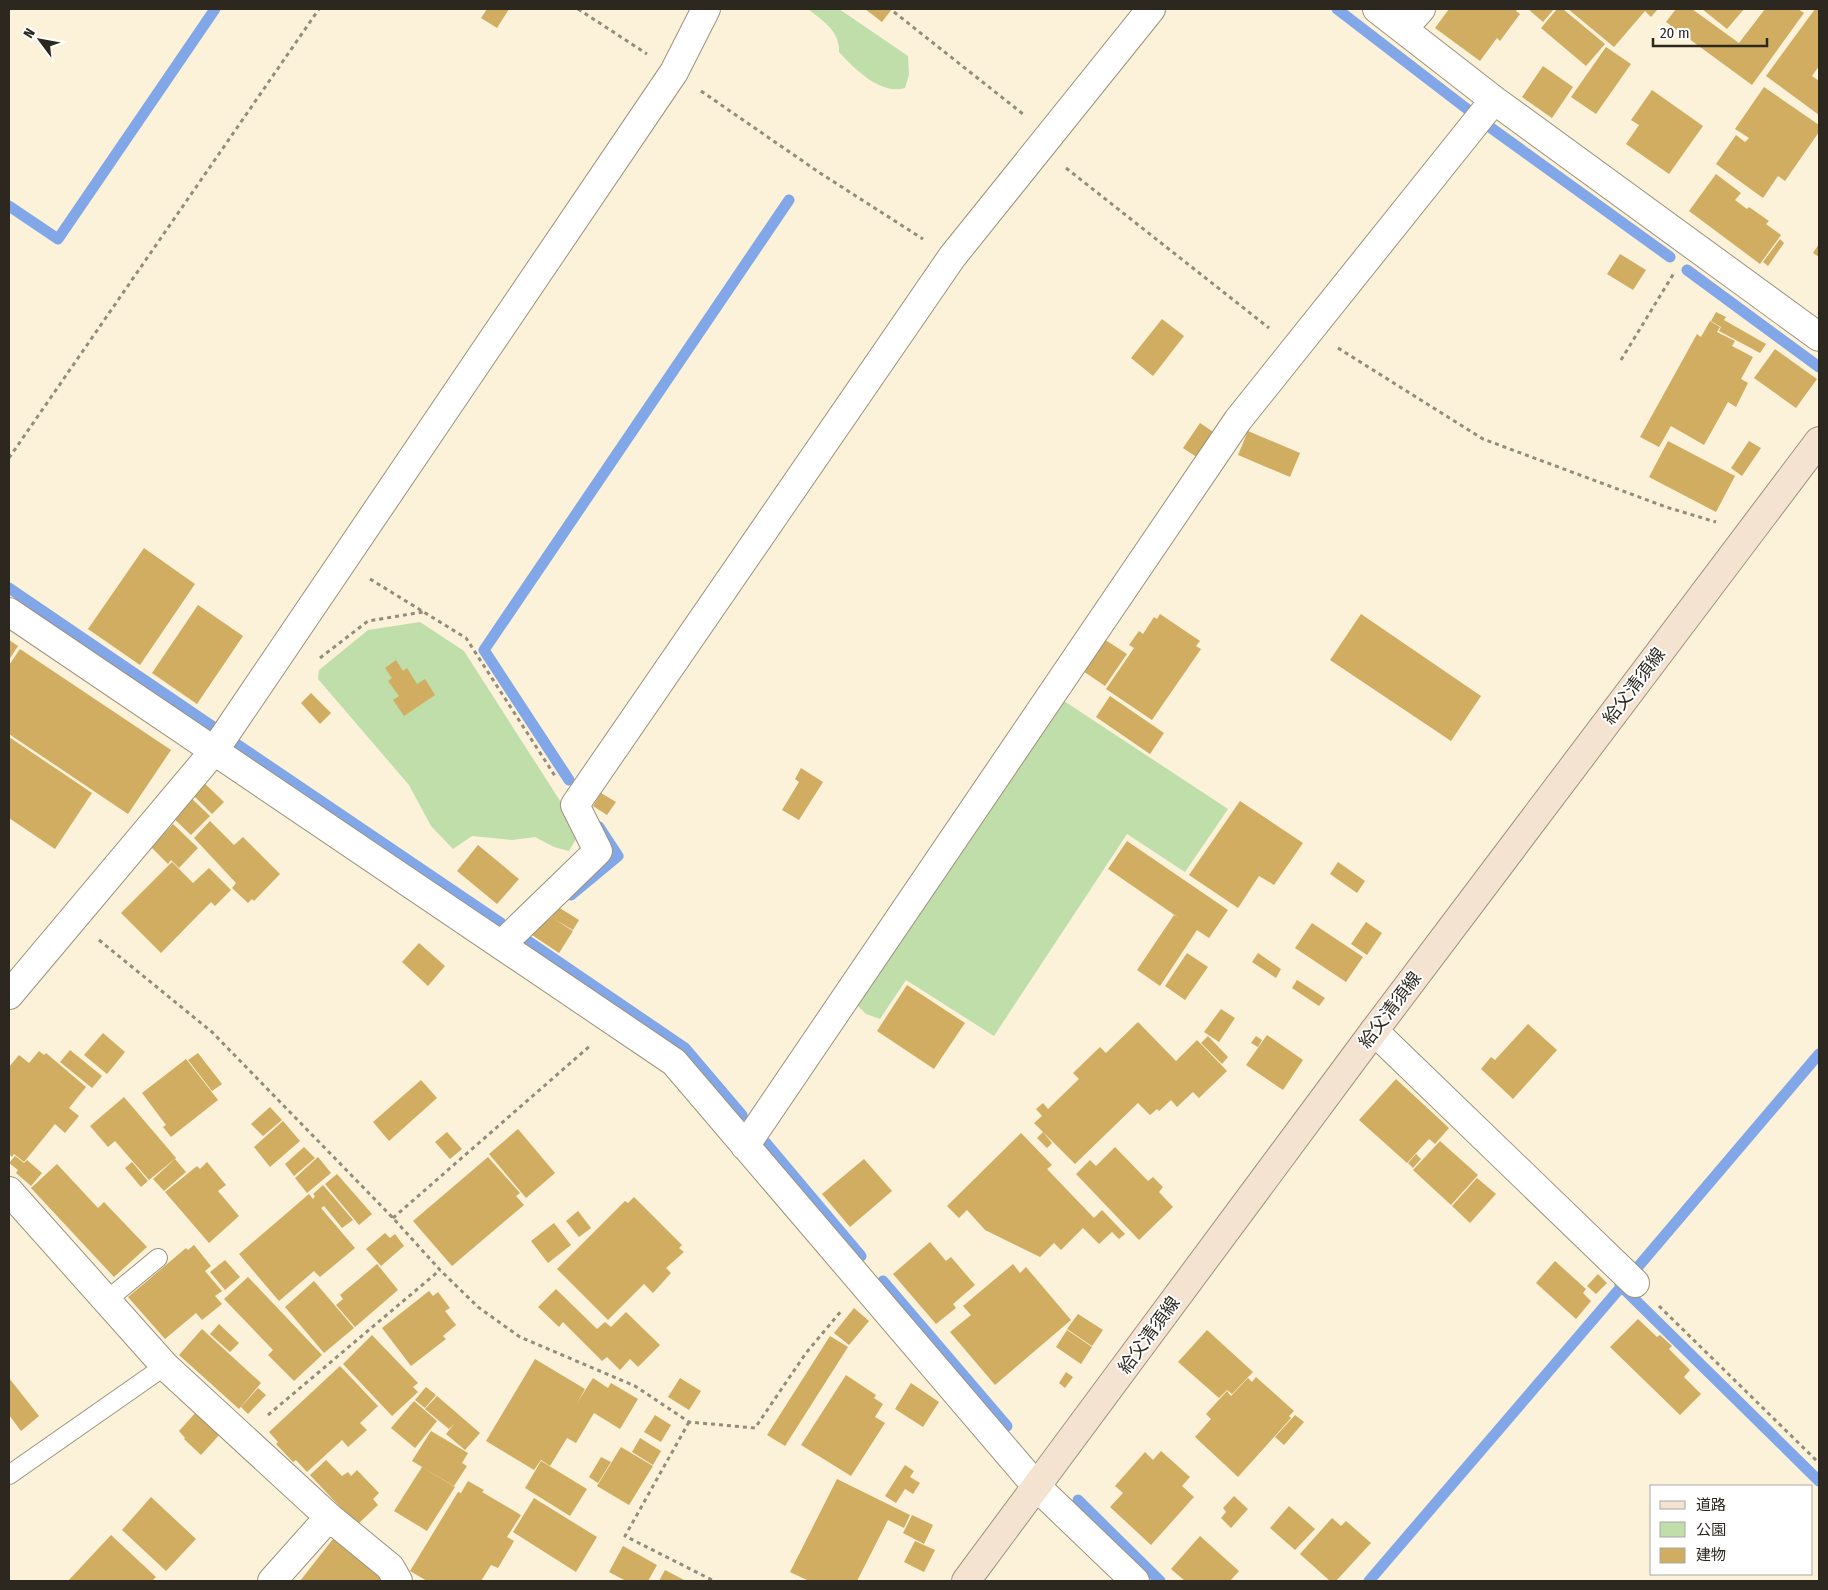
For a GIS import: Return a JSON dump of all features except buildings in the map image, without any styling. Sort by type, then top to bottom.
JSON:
[{"type":"main road","name":"給父清須線","points":[[966,1581],[1374,1031],[1819,441]]},
{"type":"street","points":[[9,995],[214,751],[674,72],[706,9]]},
{"type":"street","points":[[501,945],[598,851],[575,805],[952,257],[1152,9]]},
{"type":"street","points":[[1377,9],[1494,100],[1819,338]]},
{"type":"street","points":[[1404,29],[1421,9]]},
{"type":"street","points":[[745,1146],[1238,420],[1494,100]]},
{"type":"street","points":[[9,612],[674,1062],[1037,1487],[1135,1581]]},
{"type":"street","points":[[1374,1031],[1635,1283]]},
{"type":"street","points":[[9,1191],[165,1366],[329,1517],[390,1567],[398,1581]]},
{"type":"street","points":[[272,1581],[329,1517]]},
{"type":"lane","points":[[107,1300],[158,1258]]},
{"type":"lane","points":[[9,1475],[165,1366]]},
{"type":"path","points":[[9,458],[319,9]]},
{"type":"path","points":[[578,9],[674,72],[820,173],[952,257]]},
{"type":"path","points":[[894,12],[1045,142],[1302,340],[1483,438],[1666,507],[1750,532]]},
{"type":"path","points":[[1621,360],[1692,244]]},
{"type":"path","points":[[342,562],[466,638],[575,805]]},
{"type":"path","points":[[279,655],[303,671],[368,621],[424,612]]},
{"type":"path","points":[[74,917],[108,949],[212,1032],[393,1218],[440,1270],[478,1307],[520,1337],[636,1386],[689,1422],[755,1428],[806,1353],[864,1284]]},
{"type":"path","points":[[393,1218],[616,1023]]},
{"type":"path","points":[[242,1437],[440,1270]]},
{"type":"path","points":[[1635,1283],[1819,1463]]},
{"type":"path","points":[[689,1422],[625,1536],[714,1581]]},
{"type":"green space","points":[[808,9],[839,9],[908,56],[909,74],[905,88],[886,88],[860,73],[839,52],[839,45],[834,32]]},
{"type":"green space","points":[[420,622],[464,651],[580,832],[569,851],[554,847],[535,837],[512,840],[472,836],[453,849],[431,826],[409,785],[318,679],[319,670],[368,630]]},
{"type":"green space","points":[[1061,699],[1228,809],[1185,872],[1127,834],[994,1036],[906,980],[880,1019],[866,1014],[857,1005]]},
{"type":"waterway","points":[[9,206],[58,239],[215,9]]},
{"type":"waterway","points":[[1337,9],[1471,112]]},
{"type":"waterway","points":[[1487,125],[1670,257]]},
{"type":"waterway","points":[[569,780],[484,650],[789,200]]},
{"type":"waterway","points":[[1687,270],[1819,367]]},
{"type":"waterway","points":[[9,588],[212,726]]},
{"type":"waterway","points":[[238,745],[501,923]]},
{"type":"waterway","points":[[571,895],[618,856],[599,827]]},
{"type":"waterway","points":[[525,939],[685,1048],[742,1115]]},
{"type":"waterway","points":[[1637,1268],[1819,1054]]},
{"type":"waterway","points":[[766,1143],[861,1256]]},
{"type":"waterway","points":[[883,1281],[1007,1426]]},
{"type":"waterway","points":[[1620,1285],[1819,1481]]},
{"type":"waterway","points":[[1369,1581],[1621,1287]]},
{"type":"waterway","points":[[1078,1500],[1160,1581]]}]
